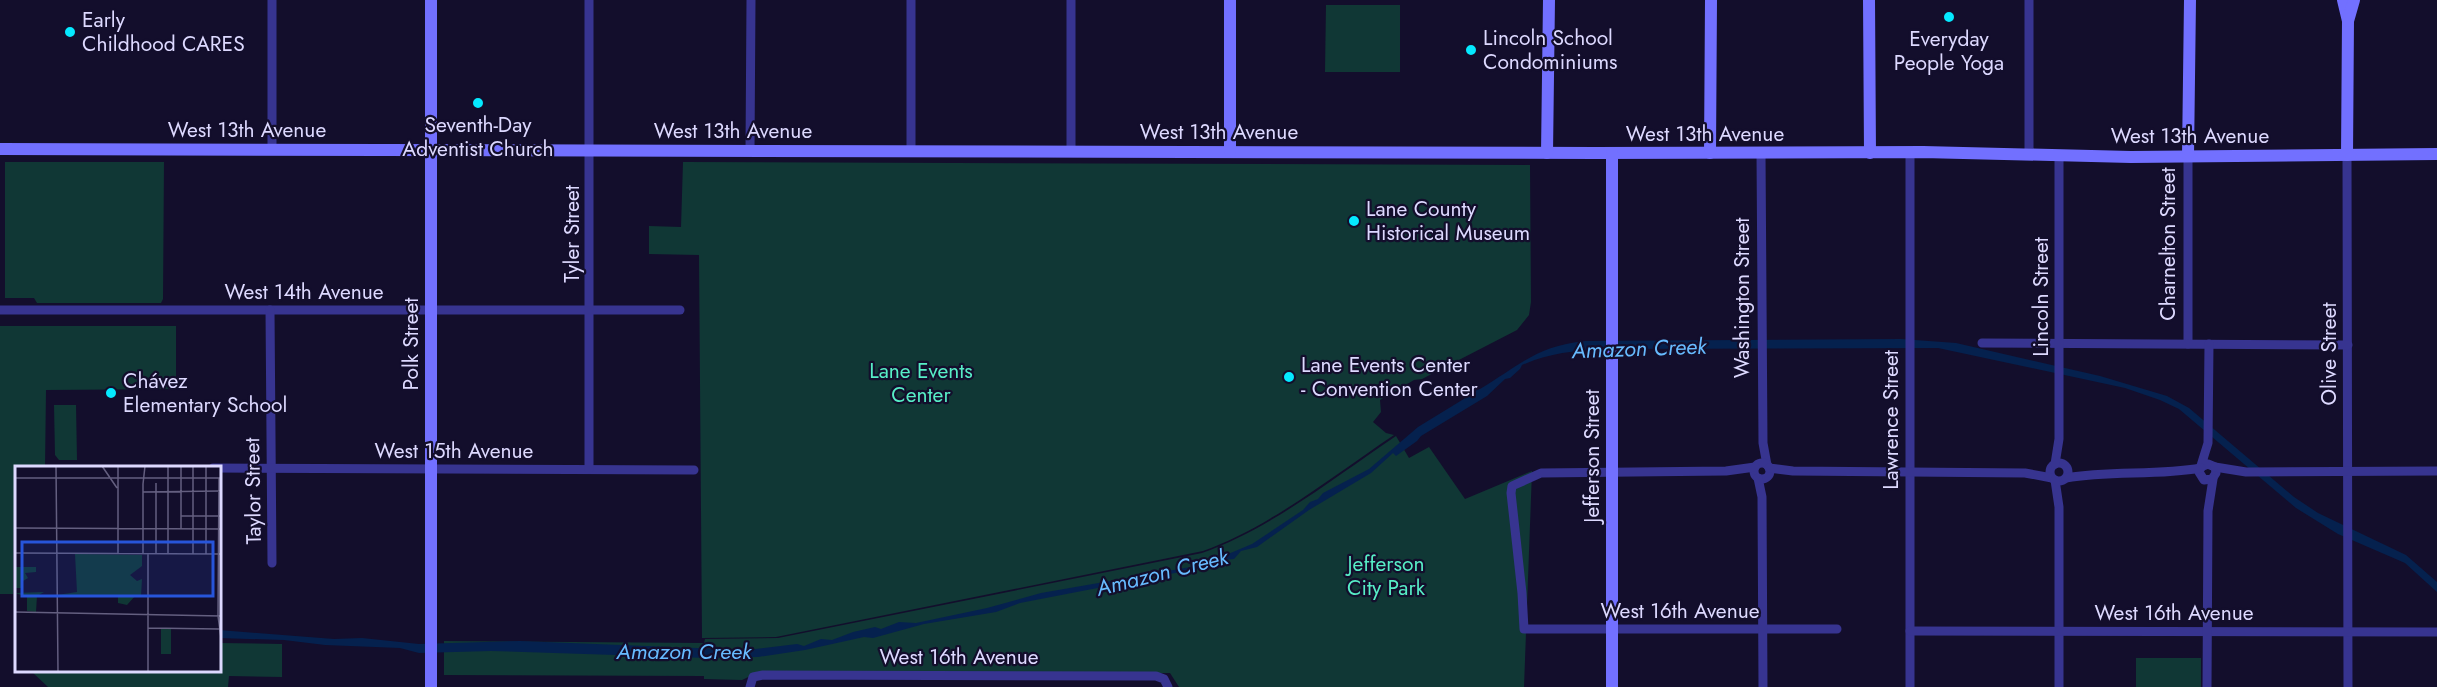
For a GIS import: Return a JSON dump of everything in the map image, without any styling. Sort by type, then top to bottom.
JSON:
[{"type":"main road","name":"Polk Street","points":[[431,0],[431,687]]},
{"type":"main road","points":[[1230,0],[1230,152]]},
{"type":"main road","points":[[1547,153],[1549,0]]},
{"type":"main road","points":[[1710,153],[1711,0]]},
{"type":"main road","points":[[1869,0],[1870,153]]},
{"type":"main road","name":"Charnelton Street","points":[[2187,156],[2190,0]]},
{"type":"main road","name":"Olive Street","points":[[2343,0],[2348,21],[2347,155]]},
{"type":"main road","name":"Olive Street","points":[[2348,21],[2354,0]]},
{"type":"main road","name":"West 13th Avenue","points":[[0,148],[431,151],[1910,152],[2187,156],[2437,154]]},
{"type":"main road","name":"Jefferson Street","points":[[1612,153],[1612,687]]},
{"type":"street","points":[[272,0],[272,150]]},
{"type":"street","name":"Tyler Street","points":[[589,0],[589,469]]},
{"type":"street","points":[[750,150],[751,0]]},
{"type":"street","points":[[910,151],[911,0]]},
{"type":"street","points":[[1071,0],[1071,151]]},
{"type":"street","points":[[2029,0],[2029,154]]},
{"type":"street","name":"Lawrence Street","points":[[1910,152],[1910,687]]},
{"type":"street","name":"Washington Street","points":[[1761,153],[1763,687]]},
{"type":"street","name":"Lincoln Street","points":[[2059,155],[2060,687]]},
{"type":"street","name":"Olive Street","points":[[2347,155],[2348,687]]},
{"type":"street","name":"Charnelton Street","points":[[2187,156],[2188,344]]},
{"type":"street","name":"West 14th Avenue","points":[[0,310],[680,310]]},
{"type":"street","name":"Taylor Street","points":[[270,310],[272,563]]},
{"type":"street","points":[[1982,343],[2348,345]]},
{"type":"street","points":[[2207,687],[2209,344]]},
{"type":"street","name":"West 15th Avenue","points":[[220,468],[694,470]]},
{"type":"street","points":[[1612,473],[2437,471]]},
{"type":"street","name":"West 16th Avenue","points":[[1612,473],[1541,473],[1512,486],[1524,629],[1837,629]]},
{"type":"street","name":"West 16th Avenue","points":[[1910,631],[2437,632]]},
{"type":"street","name":"West 16th Avenue","points":[[752,682],[763,675],[1156,676],[1166,683]]},
{"type":"green space","points":[[1326,5],[1400,5],[1400,72],[1325,72]]},
{"type":"green space","points":[[5,162],[164,162],[163,299],[161,303],[37,303],[34,298],[5,298]]},
{"type":"green space","name":"Lane Events Center","points":[[683,162],[1530,165],[1531,302],[1529,315],[1517,330],[1422,379],[1414,380],[1380,400],[1381,412],[1373,422],[1386,433],[1394,435],[1278,514],[1254,528],[1203,551],[776,637],[702,638],[699,255],[649,254],[649,226],[681,227]]},
{"type":"green space","points":[[0,326],[176,326],[176,389],[46,390],[45,466],[15,466],[13,594],[0,594]]},
{"type":"green space","points":[[54,405],[76,405],[77,460],[59,460],[55,455]]},
{"type":"green space","name":"Jefferson City Park","points":[[1396,436],[1409,458],[1429,447],[1465,499],[1532,471],[1524,687],[1179,687],[1170,673],[759,672],[742,680],[704,679],[704,676],[444,675],[444,641],[704,643],[705,639],[778,638],[1202,553],[1278,516]]},
{"type":"green space","points":[[220,643],[282,644],[282,677],[229,676],[228,687],[48,687],[32,672],[220,672]]},
{"type":"green space","points":[[2136,658],[2201,658],[2201,687],[2136,687]]},
{"type":"water","name":"Amazon Creek","points":[[1901,339],[1956,343],[2100,376],[2167,396],[2189,408],[2294,497],[2318,513],[2406,555],[2437,582],[2437,592],[2405,563],[2338,534],[2296,508],[2179,409],[2125,388],[1938,348],[1603,349],[1561,353],[1522,365],[1487,396],[1421,436],[1396,456],[1393,453],[1371,473],[1309,510],[1257,547],[1241,551],[1234,559],[1216,562],[1206,567],[1020,603],[996,612],[924,624],[873,638],[864,637],[805,650],[758,657],[708,658],[491,651],[419,653],[400,648],[220,638],[220,630],[334,639],[362,638],[419,644],[520,641],[747,650],[797,644],[804,646],[821,639],[832,640],[853,632],[875,627],[881,629],[899,622],[916,623],[987,608],[1041,593],[1202,565],[1252,544],[1303,510],[1323,493],[1369,469],[1418,427],[1529,358],[1553,347],[1585,341]]},
{"type":"place","name":"Everyday People Yoga","points":[[1949,17]]},
{"type":"place","name":"Early Childhood CARES","points":[[70,32]]},
{"type":"place","name":"Lincoln School Condominiums","points":[[1471,50]]},
{"type":"place","name":"Seventh-Day Adventist Church","points":[[478,103]]},
{"type":"place","name":"Lane County Historical Museum","points":[[1354,221]]},
{"type":"place","name":"Lane Events Center - Convention Center","points":[[1289,377]]},
{"type":"place","name":"Chávez Elementary School","points":[[111,393]]}]
